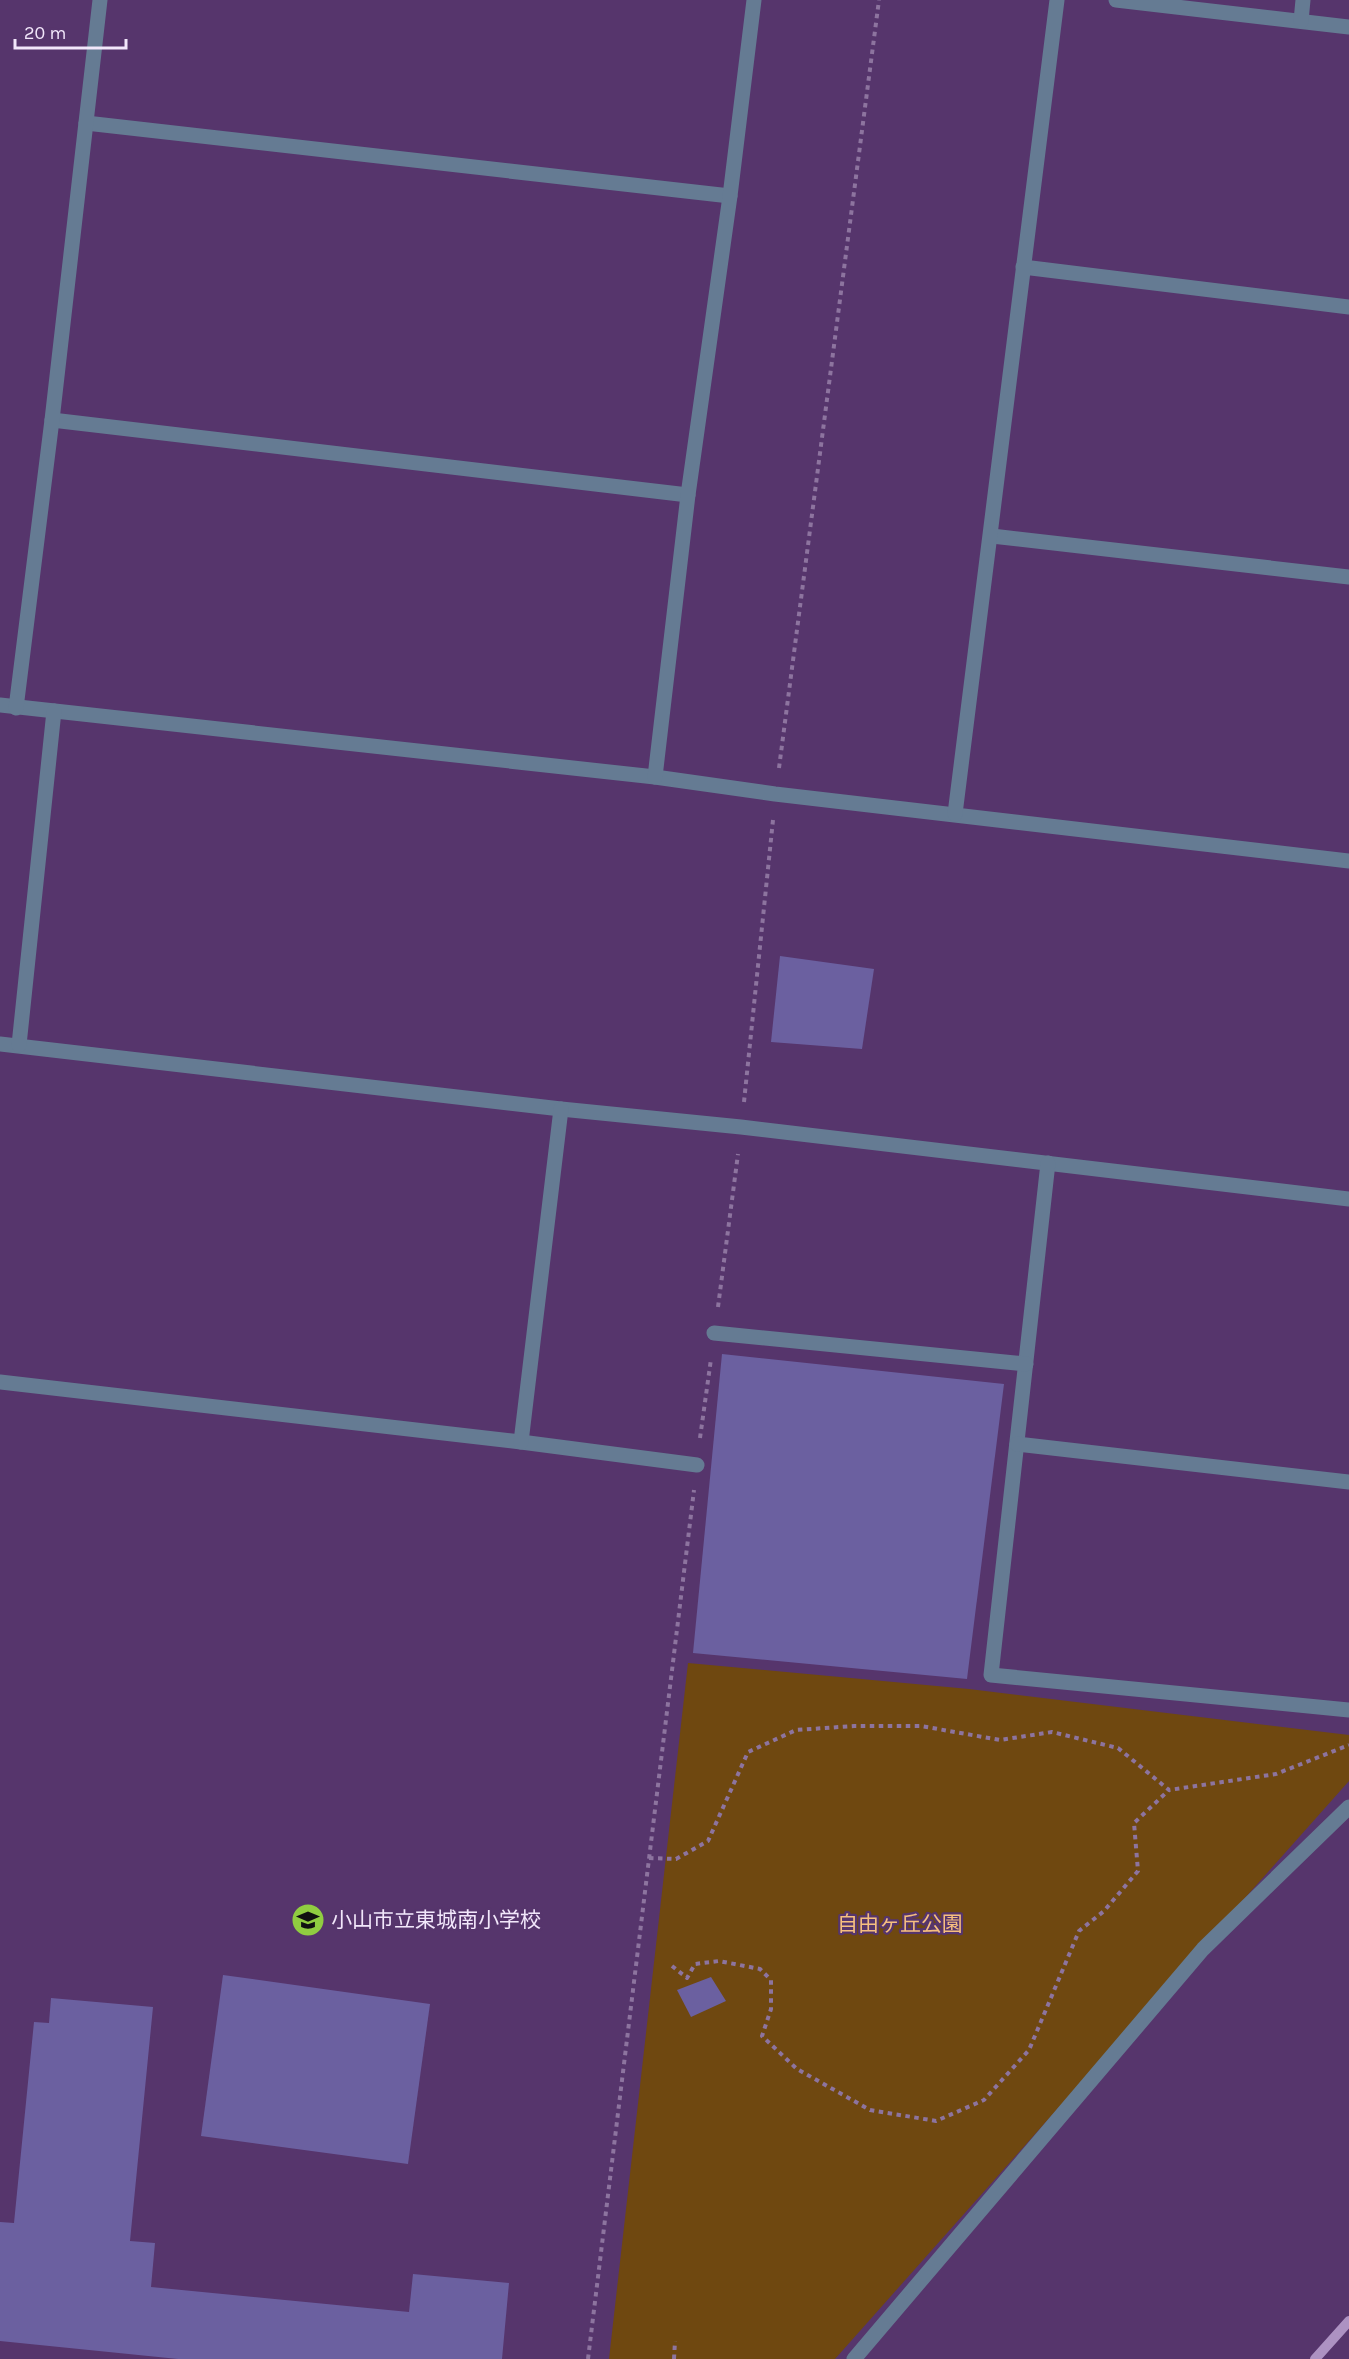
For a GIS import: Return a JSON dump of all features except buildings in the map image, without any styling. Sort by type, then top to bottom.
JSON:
[{"type":"street","points":[[16,708],[52,420],[100,0]]},
{"type":"street","points":[[655,777],[688,495],[730,196],[754,0]]},
{"type":"street","points":[[955,814],[992,536],[1057,0]]},
{"type":"street","points":[[1116,0],[1349,27]]},
{"type":"street","points":[[1300,21],[1303,0]]},
{"type":"street","points":[[86,123],[730,196]]},
{"type":"street","points":[[1023,267],[1349,307]]},
{"type":"street","points":[[52,420],[688,495]]},
{"type":"street","points":[[992,536],[1349,577]]},
{"type":"street","points":[[0,705],[655,777],[776,794],[1349,861]]},
{"type":"street","points":[[19,1046],[54,711]]},
{"type":"street","points":[[0,1044],[561,1109],[741,1127],[1349,1199]]},
{"type":"street","points":[[521,1442],[561,1109]]},
{"type":"street","points":[[1048,1163],[991,1675],[1349,1710]]},
{"type":"street","points":[[714,1333],[1026,1364]]},
{"type":"street","points":[[0,1382],[521,1442],[697,1465]]},
{"type":"street","points":[[1017,1444],[1349,1482]]},
{"type":"street","points":[[854,2359],[1203,1949],[1349,1807]]},
{"type":"path","points":[[588,2359],[697,1465],[741,1127],[776,794],[879,0]]},
{"type":"path","points":[[649,1858],[676,1859],[708,1841],[748,1752],[796,1730],[854,1725],[921,1725],[1000,1740],[1052,1732],[1118,1748],[1169,1790]]},
{"type":"path","points":[[672,1966],[687,1978],[695,1964],[719,1961],[760,1969],[771,1980],[771,2009],[762,2036],[797,2069],[870,2109],[936,2121],[984,2100],[1029,2050],[1079,1931],[1104,1911],[1138,1871],[1134,1823],[1169,1790],[1276,1773],[1349,1745]]},
{"type":"path","points":[[674,2359],[675,2341]]},
{"type":"green space","name":"自由ヶ丘公園","points":[[688,1663],[969,1689],[1349,1735],[1349,1781],[835,2359],[609,2359]]},
{"type":"waterway","points":[[1315,2359],[1349,2321]]},
{"type":"place","name":"小山市立東城南小学校","points":[[308,1920]]}]
